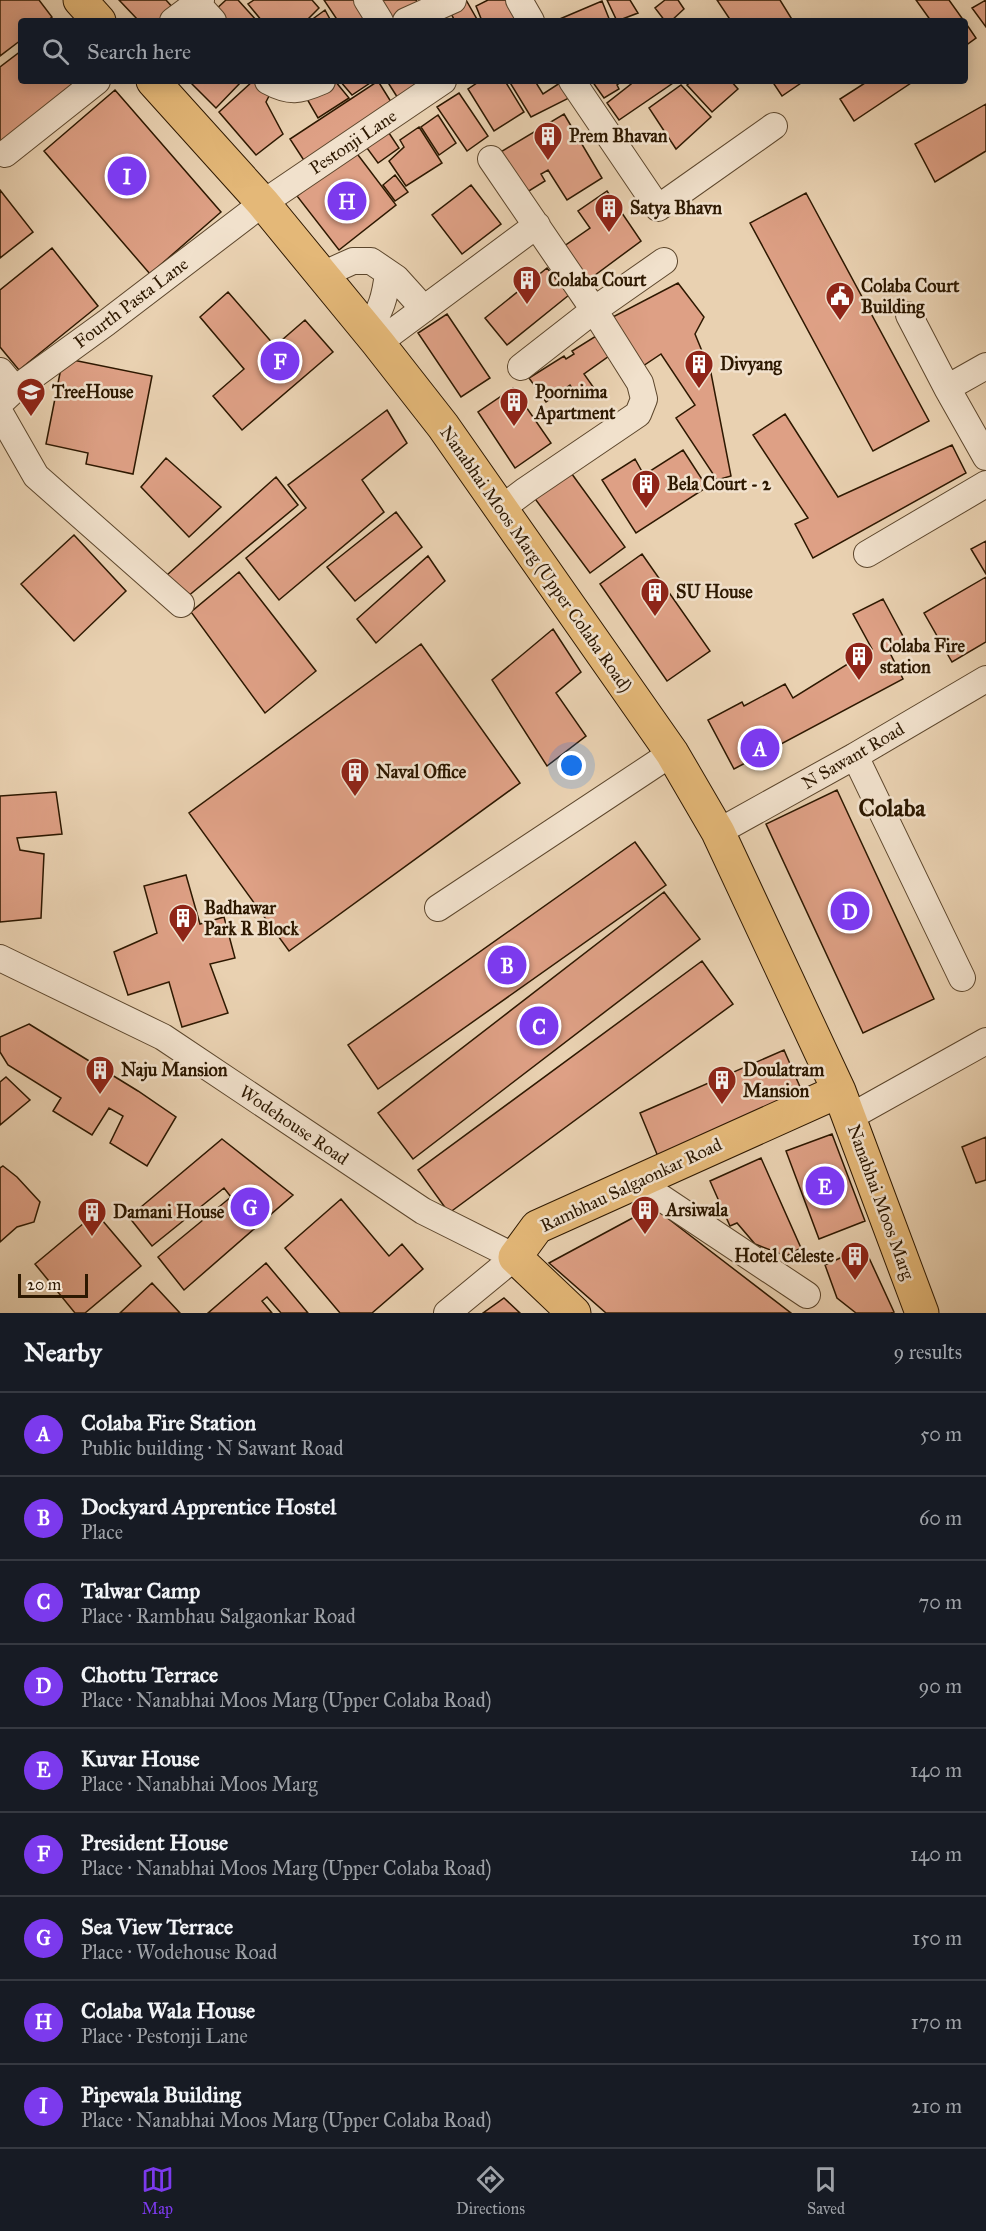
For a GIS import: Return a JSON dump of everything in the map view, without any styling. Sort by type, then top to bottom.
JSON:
[{"type":"main road","points":[[80,0],[96,18]]},
{"type":"main road","name":"Nanabhai Moos Marg (Upper Colaba Road)","points":[[156,84],[263,203],[373,336],[443,426],[672,753],[718,832],[844,1104]]},
{"type":"main road","name":"Rambhau Salgaonkar Road","points":[[515,1257],[537,1227],[636,1181],[844,1104]]},
{"type":"main road","name":"Nanabhai Moos Marg","points":[[844,1104],[922,1313]]},
{"type":"main road","name":"Wodehouse Road","points":[[515,1257],[574,1313]]},
{"type":"street","points":[[367,0],[378,18]]},
{"type":"street","points":[[413,18],[453,0]]},
{"type":"street","points":[[519,0],[529,18]]},
{"type":"street","points":[[179,18],[201,6]]},
{"type":"street","points":[[5,154],[93,84]]},
{"type":"street","points":[[273,84],[284,90],[312,85]]},
{"type":"street","name":"Pestonji Lane","points":[[263,203],[439,84]]},
{"type":"street","points":[[574,84],[658,208],[774,126]]},
{"type":"street","points":[[490,159],[594,310],[640,383],[644,399],[638,414],[502,508]]},
{"type":"street","name":"Fourth Pasta Lane","points":[[5,388],[106,323],[263,203]]},
{"type":"street","points":[[373,336],[424,309],[537,225]]},
{"type":"street","points":[[322,275],[353,261],[371,261],[396,278],[424,309]]},
{"type":"street","points":[[521,367],[594,310],[664,261]]},
{"type":"street","points":[[373,336],[386,293],[388,273]]},
{"type":"street","points":[[909,315],[986,457]]},
{"type":"street","points":[[948,388],[986,366]]},
{"type":"street","points":[[0,413],[36,476],[181,604]]},
{"type":"street","points":[[867,554],[986,484]]},
{"type":"street","name":"N Sawant Road","points":[[718,832],[855,756],[986,678]]},
{"type":"street","points":[[438,908],[672,753]]},
{"type":"street","points":[[855,756],[962,978]]},
{"type":"street","name":"Wodehouse Road","points":[[0,958],[163,1037],[423,1211],[515,1257]]},
{"type":"street","points":[[844,1104],[986,1041]]},
{"type":"street","points":[[636,1181],[807,1295]]},
{"type":"street","name":"Rambhau Salgaonkar Road","points":[[447,1313],[515,1257]]},
{"type":"building","points":[[0,0],[39,0],[52,17],[18,18],[18,42],[0,56]]},
{"type":"building","points":[[119,0],[166,0],[174,9],[164,18],[136,18]]},
{"type":"building","points":[[226,0],[238,0],[254,18],[221,18],[214,11]]},
{"type":"building","points":[[254,0],[312,0],[319,8],[309,18],[260,18],[248,4]]},
{"type":"building","points":[[324,0],[361,0],[368,18],[336,18]]},
{"type":"building","points":[[378,0],[416,0],[417,2],[389,18]]},
{"type":"building","points":[[466,0],[476,18],[453,18],[448,8]]},
{"type":"building","points":[[488,0],[514,0],[522,18],[481,18],[476,6]]},
{"type":"building","points":[[607,0],[630,0],[638,13],[625,18],[616,18]]},
{"type":"building","points":[[665,0],[678,0],[684,9],[674,18],[663,18],[655,8]]},
{"type":"building","points":[[717,0],[780,0],[791,18],[729,18]]},
{"type":"building","points":[[916,0],[949,0],[962,18],[929,18]]},
{"type":"building","points":[[986,0],[986,27],[972,8]]},
{"type":"building","points":[[602,1],[609,18],[562,18]]},
{"type":"building","points":[[325,10],[329,18],[314,18]]},
{"type":"building","points":[[968,26],[976,38],[968,44]]},
{"type":"building","points":[[18,53],[18,84],[85,84],[0,146],[0,67]]},
{"type":"building","points":[[192,84],[239,84],[216,108]]},
{"type":"building","points":[[250,84],[256,84],[269,96],[266,102],[283,134],[256,155],[219,112]]},
{"type":"building","points":[[330,84],[337,84],[349,98],[318,118],[307,99]]},
{"type":"building","points":[[343,84],[368,84],[352,95]]},
{"type":"building","points":[[373,84],[380,84],[393,105],[305,162],[290,139]]},
{"type":"building","points":[[389,84],[423,84],[401,103]]},
{"type":"building","points":[[476,84],[507,84],[524,112],[494,131],[468,89]]},
{"type":"building","points":[[511,84],[537,84],[543,94],[558,84],[564,84],[569,98],[531,117]]},
{"type":"building","points":[[594,84],[618,84],[619,89],[604,98]]},
{"type":"building","points":[[631,84],[672,84],[619,120],[607,103]]},
{"type":"building","points":[[734,84],[738,89],[712,112],[687,85]]},
{"type":"building","points":[[774,84],[800,84],[782,96]]},
{"type":"building","points":[[863,84],[910,84],[854,121],[840,99]]},
{"type":"building","points":[[681,85],[711,117],[676,149],[649,108]]},
{"type":"building","points":[[115,90],[221,212],[150,274],[44,151]]},
{"type":"building","points":[[459,93],[488,136],[467,151],[437,107]]},
{"type":"building","points":[[986,104],[986,151],[935,182],[915,144]]},
{"type":"building","name":"Prem Bhavan","points":[[564,114],[602,178],[567,200],[548,170],[541,174],[545,181],[524,194],[499,153]]},
{"type":"building","points":[[438,115],[456,143],[439,155],[421,127]]},
{"type":"building","points":[[385,127],[399,148],[378,163],[364,144]]},
{"type":"building","points":[[419,127],[442,163],[406,186],[389,161],[404,147],[400,140]]},
{"type":"building","points":[[355,151],[396,205],[339,250],[297,196]]},
{"type":"building","points":[[395,175],[408,192],[395,201],[383,185]]},
{"type":"building","points":[[471,185],[501,224],[462,254],[432,215]]},
{"type":"building","points":[[0,190],[33,232],[0,258]]},
{"type":"building","name":"Satya Bhavn","points":[[607,191],[641,241],[583,284],[560,249],[590,228],[578,211]]},
{"type":"building","name":"Colaba Court Building","points":[[806,193],[929,421],[873,451],[750,223]]},
{"type":"building","points":[[52,248],[98,306],[19,370],[0,347],[0,290]]},
{"type":"building","name":"Colaba Court","points":[[547,268],[569,295],[507,345],[485,318]]},
{"type":"building","name":"Divyang","points":[[678,283],[704,317],[695,334],[711,373],[731,476],[717,480],[676,418],[695,405],[661,354],[640,368],[607,320]]},
{"type":"building","points":[[228,292],[275,346],[305,320],[333,352],[242,430],[213,396],[244,369],[200,317]]},
{"type":"building","points":[[447,314],[490,378],[461,397],[418,333]]},
{"type":"building","points":[[596,336],[609,356],[584,374],[596,391],[580,400],[570,385],[546,402],[529,378],[564,356],[566,359],[574,354],[572,351]]},
{"type":"building","points":[[63,358],[152,376],[133,474],[86,464],[88,453],[46,444]]},
{"type":"building","name":"Poornima Apartment","points":[[513,388],[551,443],[515,468],[478,412]]},
{"type":"building","points":[[387,410],[407,443],[362,480],[384,512],[279,600],[246,558],[306,508],[288,485]]},
{"type":"building","points":[[785,414],[838,497],[952,445],[966,473],[813,558],[795,524],[808,518],[753,435]]},
{"type":"building","name":"Bela Court - 2","points":[[683,450],[707,487],[636,533],[602,480],[635,459],[644,475]]},
{"type":"building","points":[[166,458],[221,507],[189,537],[141,487]]},
{"type":"building","points":[[569,470],[625,547],[590,573],[533,496]]},
{"type":"building","points":[[276,477],[298,505],[187,597],[167,575]]},
{"type":"building","points":[[396,512],[422,547],[355,601],[327,567]]},
{"type":"building","points":[[74,535],[126,591],[74,641],[21,584]]},
{"type":"building","points":[[986,541],[986,574],[971,549]]},
{"type":"building","name":"SU House","points":[[642,554],[710,651],[667,681],[600,584]]},
{"type":"building","points":[[428,556],[445,581],[376,643],[357,619]]},
{"type":"building","points":[[239,572],[316,671],[265,713],[191,612]]},
{"type":"building","points":[[986,577],[986,642],[952,662],[924,613]]},
{"type":"building","name":"Colaba Fire station","points":[[883,599],[905,640],[888,649],[903,679],[734,769],[708,720],[742,702],[744,706],[785,684],[793,698],[872,649],[853,614]]},
{"type":"building","points":[[553,629],[581,672],[556,693],[586,736],[547,766],[492,680]]},
{"type":"building","name":"Naval Office","points":[[421,644],[520,783],[289,951],[189,813]]},
{"type":"building","points":[[837,790],[934,999],[863,1033],[766,824]]},
{"type":"building","points":[[56,792],[62,834],[17,838],[20,850],[44,854],[41,918],[0,922],[0,796]]},
{"type":"building","points":[[635,842],[666,885],[378,1089],[348,1045]]},
{"type":"building","name":"Badhawar Park R Block","points":[[186,875],[200,924],[224,917],[235,958],[210,964],[228,1013],[182,1027],[169,982],[128,995],[114,952],[157,933],[144,886]]},
{"type":"building","points":[[664,892],[700,939],[413,1159],[378,1113]]},
{"type":"building","points":[[702,961],[733,1004],[449,1213],[418,1170]]},
{"type":"building","name":"Naju Mansion","points":[[29,1024],[176,1117],[147,1166],[110,1143],[123,1116],[109,1108],[92,1135],[53,1111],[61,1098],[8,1065],[0,1052],[0,1037]]},
{"type":"building","name":"Doulatram Mansion","points":[[784,1050],[804,1096],[659,1159],[640,1113]]},
{"type":"building","points":[[6,1077],[30,1100],[0,1125],[0,1082]]},
{"type":"building","points":[[832,1134],[865,1221],[819,1239],[786,1151]]},
{"type":"building","points":[[986,1137],[986,1180],[976,1183],[962,1147]]},
{"type":"building","points":[[222,1139],[293,1195],[184,1290],[158,1257],[231,1197],[224,1188],[152,1246],[129,1217]]},
{"type":"building","points":[[761,1158],[801,1248],[786,1256],[755,1244],[737,1223],[730,1226],[710,1181]]},
{"type":"building","points":[[3,1166],[17,1177],[40,1202],[34,1222],[17,1227],[0,1242],[0,1168]]},
{"type":"building","points":[[341,1199],[389,1256],[402,1244],[423,1269],[372,1313],[340,1313],[285,1248]]},
{"type":"building","name":"Arsiwala","points":[[653,1207],[791,1313],[606,1313],[549,1263]]},
{"type":"building","name":"Damani House","points":[[96,1213],[141,1266],[85,1313],[75,1313],[35,1264]]},
{"type":"building","name":"Hotel Celeste","points":[[864,1247],[894,1312],[856,1313],[837,1298],[825,1265]]},
{"type":"building","points":[[266,1263],[308,1313],[281,1313],[267,1297],[262,1301],[272,1313],[208,1313]]},
{"type":"building","points":[[152,1283],[180,1313],[120,1313]]},
{"type":"building","points":[[504,1298],[520,1313],[483,1313]]},
{"type":"place","name":"Prem Bhavan","points":[[548,162]]},
{"type":"place","name":"Pipewala Building","points":[[127,176]]},
{"type":"place","name":"Colaba Wala House","points":[[347,201]]},
{"type":"place","name":"Satya Bhavn","points":[[609,234]]},
{"type":"place","name":"Colaba Court","points":[[527,306]]},
{"type":"place","name":"Colaba Court Building","points":[[840,322]]},
{"type":"place","name":"President House","points":[[280,361]]},
{"type":"place","name":"Divyang","points":[[699,390]]},
{"type":"place","name":"TreeHouse","points":[[31,418]]},
{"type":"place","name":"Poornima Apartment","points":[[514,428]]},
{"type":"place","name":"Bela Court - 2","points":[[646,510]]},
{"type":"place","name":"SU House","points":[[655,618]]},
{"type":"place","name":"Colaba Fire station","points":[[859,682]]},
{"type":"place","name":"Colaba Fire Station","points":[[760,748]]},
{"type":"place","name":"Naval Office","points":[[355,798]]},
{"type":"place","name":"Chottu Terrace","points":[[850,911]]},
{"type":"place","name":"Badhawar Park R Block","points":[[183,944]]},
{"type":"place","name":"Dockyard Apprentice Hostel","points":[[507,965]]},
{"type":"place","name":"Talwar Camp","points":[[539,1026]]},
{"type":"place","name":"Naju Mansion","points":[[100,1096]]},
{"type":"place","name":"Doulatram Mansion","points":[[722,1106]]},
{"type":"place","name":"Kuvar House","points":[[825,1186]]},
{"type":"place","name":"Sea View Terrace","points":[[250,1207]]},
{"type":"place","name":"Arsiwala","points":[[645,1236]]},
{"type":"place","name":"Damani House","points":[[92,1238]]},
{"type":"place","name":"Hotel Celeste","points":[[855,1282]]},
{"type":"district","name":"Colaba","points":[[892,808]]}]
